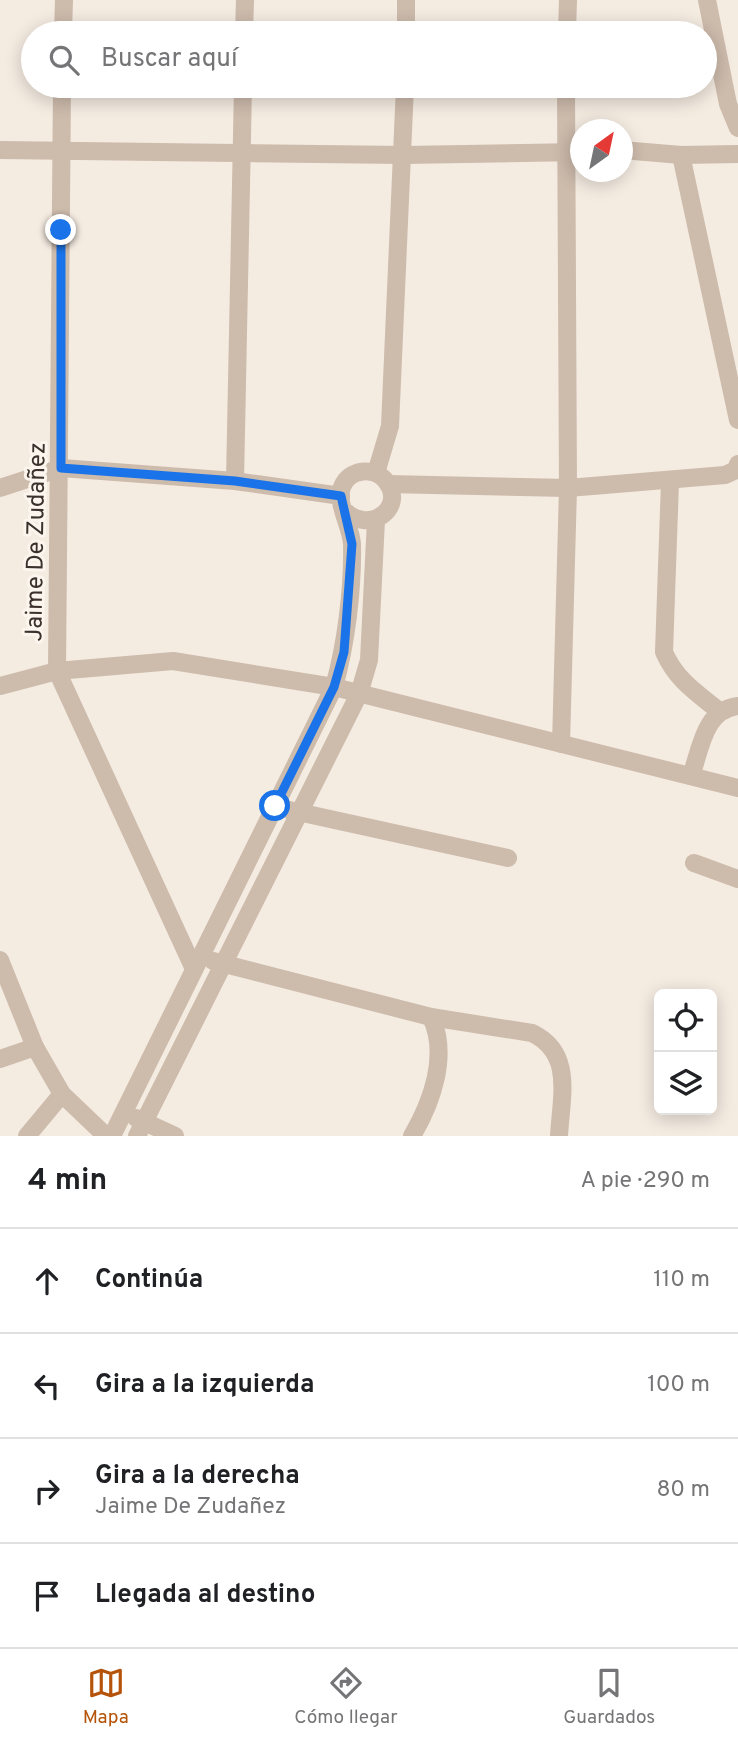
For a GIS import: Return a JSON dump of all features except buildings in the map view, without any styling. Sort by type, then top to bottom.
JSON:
[{"type":"street","points":[[63,21],[64,0]]},
{"type":"street","points":[[244,21],[245,0]]},
{"type":"street","points":[[406,0],[406,21]]},
{"type":"street","points":[[567,21],[568,0]]},
{"type":"street","points":[[707,0],[711,21]]},
{"type":"street","points":[[717,50],[728,104],[738,128]]},
{"type":"street","name":"Jaime De Zudañez","points":[[62,98],[61,468],[57,671],[197,964]]},
{"type":"street","points":[[235,481],[243,98]]},
{"type":"street","points":[[0,488],[61,468],[235,481],[343,504],[360,521],[376,520],[384,515],[391,500],[382,478],[390,426],[405,98]]},
{"type":"street","points":[[567,98],[570,131]]},
{"type":"street","points":[[0,150],[404,155],[570,153]]},
{"type":"street","points":[[633,151],[681,155],[738,154]]},
{"type":"street","points":[[681,155],[738,420]]},
{"type":"street","points":[[561,744],[568,488],[572,182]]},
{"type":"street","points":[[112,1136],[334,687],[344,652],[352,544],[342,488],[352,475],[360,472],[382,478],[568,488],[670,482],[725,475],[736,470],[738,464]]},
{"type":"street","points":[[670,482],[664,652],[672,671],[683,683],[719,711]]},
{"type":"street","points":[[141,1129],[359,694],[369,660],[376,520]]},
{"type":"street","points":[[0,686],[57,671],[173,662],[334,687],[738,788]]},
{"type":"street","points":[[691,776],[713,715],[738,706]]},
{"type":"street","points":[[275,806],[508,858]]},
{"type":"street","points":[[694,863],[738,879]]},
{"type":"street","points":[[0,960],[35,1046],[62,1094],[107,1136]]},
{"type":"street","points":[[197,964],[224,964],[432,1017],[532,1033],[546,1040],[558,1054],[563,1087],[559,1136]]},
{"type":"street","points":[[412,1136],[428,1110],[435,1076],[439,1034],[432,1017]]},
{"type":"street","points":[[0,1059],[35,1046]]},
{"type":"street","points":[[27,1136],[62,1094]]},
{"type":"street","points":[[123,1112],[141,1129],[175,1136]]},
{"type":"route","points":[[61,230],[61,468],[235,481],[341,496],[352,544],[344,652],[334,687],[275,806]]}]
